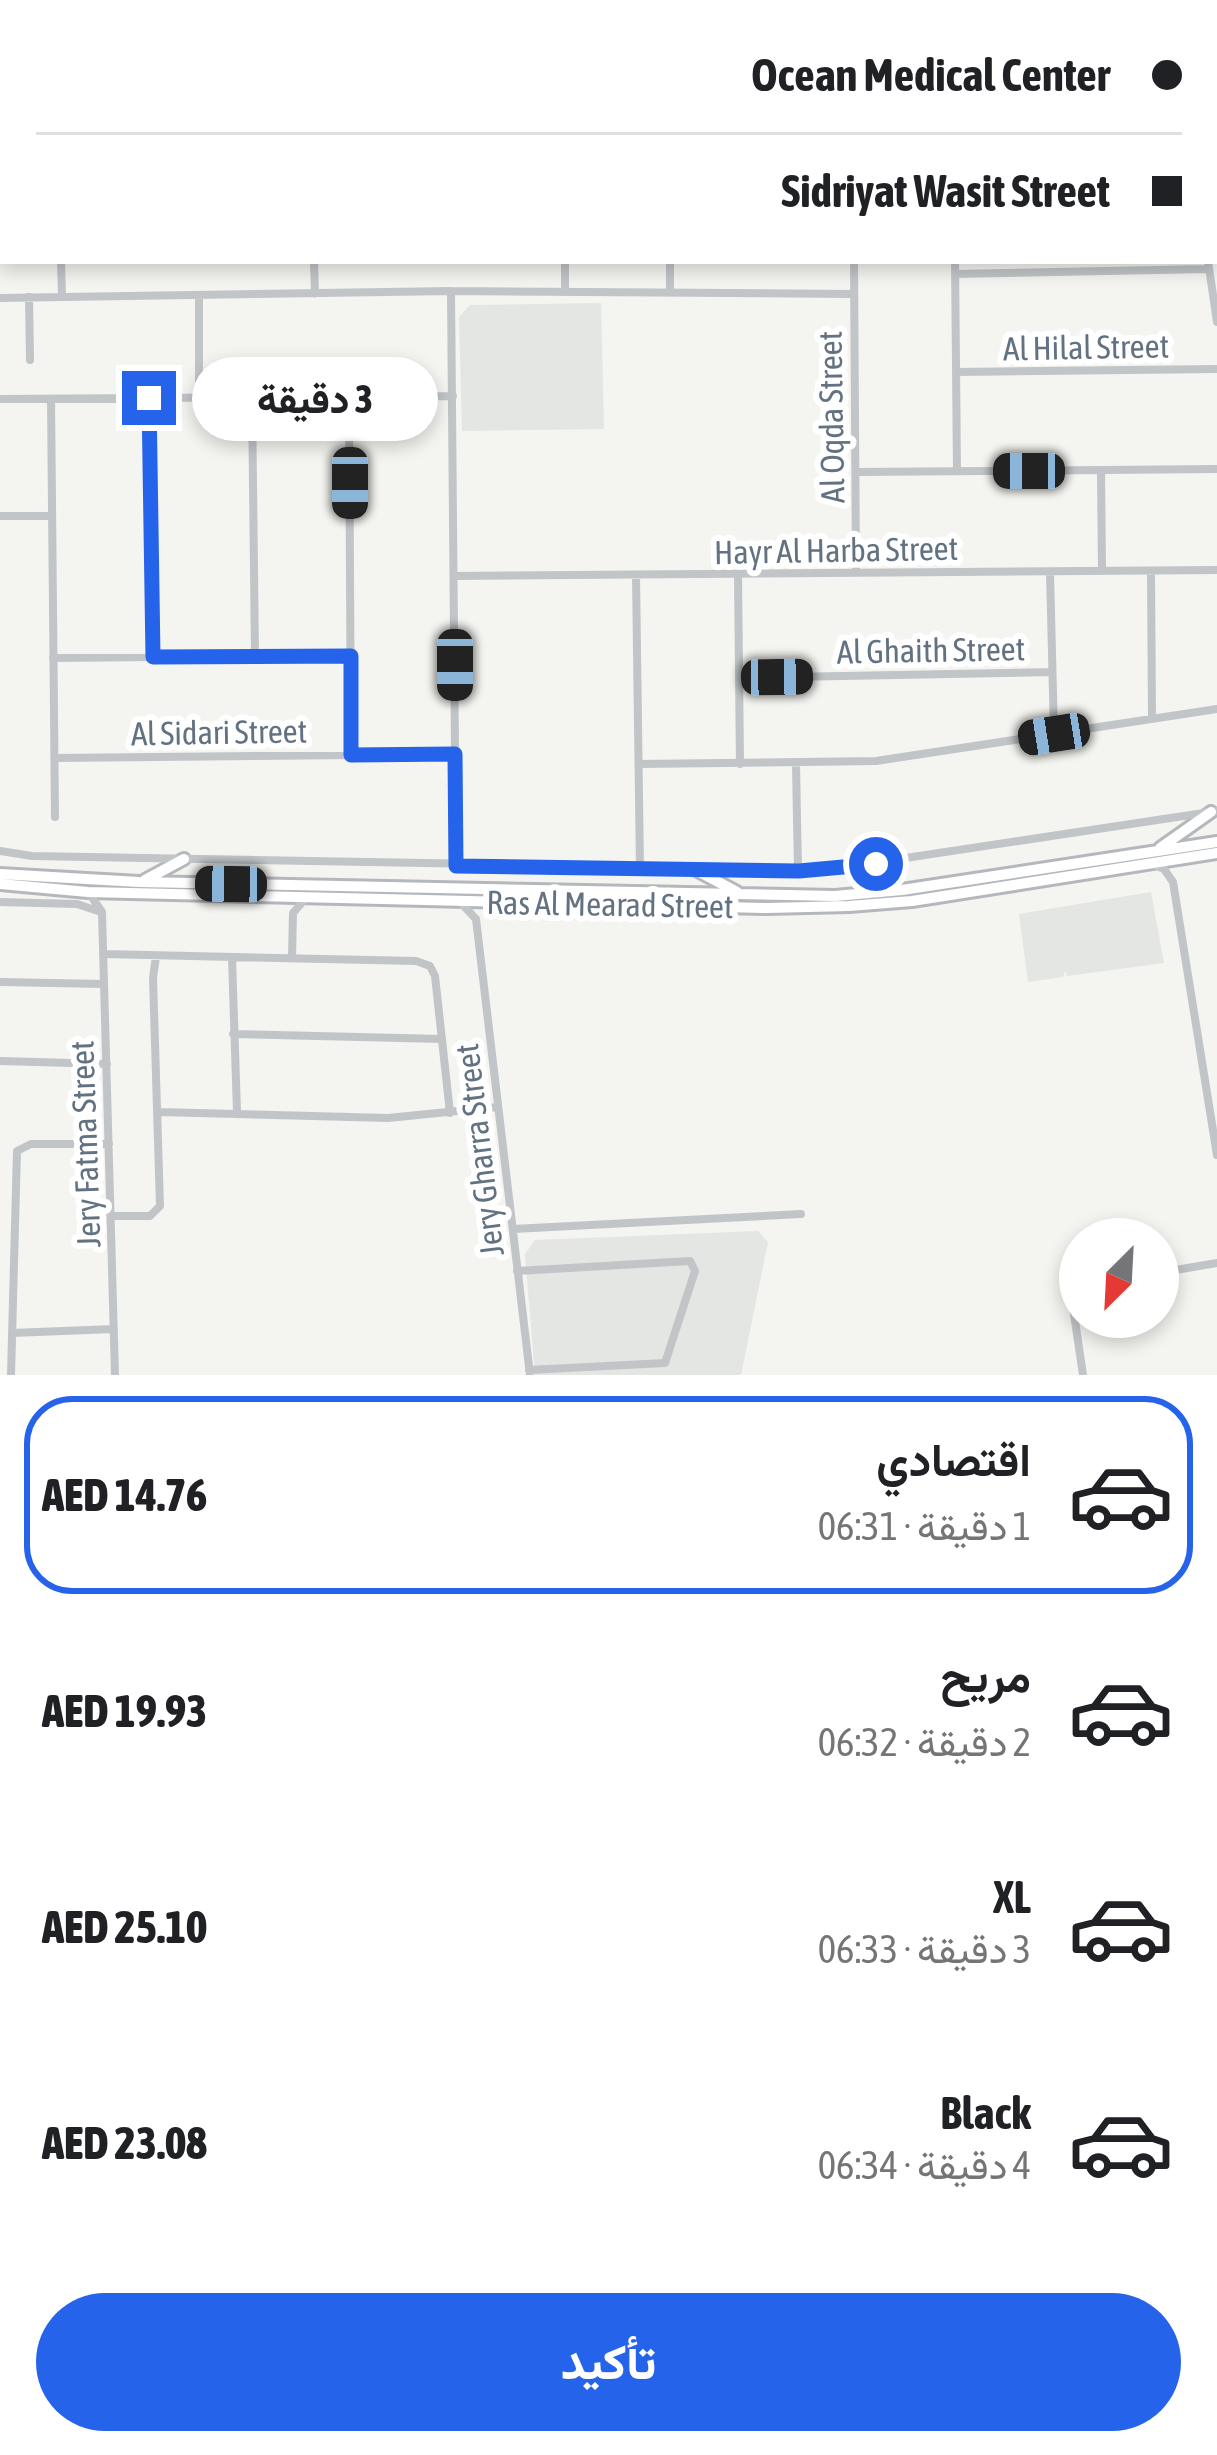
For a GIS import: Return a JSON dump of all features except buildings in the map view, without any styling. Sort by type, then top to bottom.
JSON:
[{"type":"street","points":[[61,264],[62,296]]},
{"type":"street","points":[[314,264],[315,294]]},
{"type":"street","points":[[565,264],[565,292]]},
{"type":"street","points":[[670,264],[670,291]]},
{"type":"street","name":"Al Oqda Street","points":[[854,264],[856,573]]},
{"type":"street","points":[[955,264],[957,471]]},
{"type":"street","points":[[955,274],[1209,265],[1217,322]]},
{"type":"street","points":[[451,292],[456,866]]},
{"type":"street","points":[[0,298],[451,292],[854,294]]},
{"type":"street","points":[[199,296],[199,398]]},
{"type":"street","points":[[29,297],[30,359]]},
{"type":"street","name":"Al Hilal Street","points":[[956,372],[1217,369]]},
{"type":"street","points":[[0,399],[453,396]]},
{"type":"street","points":[[252,397],[255,656]]},
{"type":"street","points":[[349,397],[351,755]]},
{"type":"street","points":[[149,398],[153,657]]},
{"type":"street","points":[[51,399],[55,817]]},
{"type":"street","points":[[856,472],[1217,469]]},
{"type":"street","points":[[1101,471],[1102,571]]},
{"type":"street","points":[[0,516],[52,516]]},
{"type":"street","name":"Hayr Al Harba Street","points":[[455,576],[1217,570]]},
{"type":"street","points":[[1151,571],[1153,718]]},
{"type":"street","points":[[1051,572],[1054,734]]},
{"type":"street","points":[[738,575],[740,764]]},
{"type":"street","points":[[636,576],[640,870]]},
{"type":"street","points":[[53,658],[351,656]]},
{"type":"street","name":"Al Ghaith Street","points":[[739,678],[1052,672]]},
{"type":"street","points":[[639,764],[876,761],[1217,709]]},
{"type":"street","name":"Al Sidari Street","points":[[55,758],[455,754]]},
{"type":"street","points":[[796,764],[799,871]]},
{"type":"street","points":[[1214,811],[1151,857],[1173,882],[1217,1155]]},
{"type":"street","name":"Ras Al Mearad Street","points":[[0,851],[184,860],[799,871],[885,863],[1214,811]]},
{"type":"street","name":"Ras Al Mearad Street","points":[[0,884],[118,893],[848,906],[912,901],[1217,842]]},
{"type":"street","name":"Ras Al Mearad Street","points":[[0,874],[139,882],[835,896],[1217,853]]},
{"type":"street","points":[[1173,882],[1186,857]]},
{"type":"street","points":[[139,882],[184,860]]},
{"type":"street","points":[[696,871],[746,895]]},
{"type":"street","points":[[88,892],[102,912]]},
{"type":"street","points":[[102,912],[118,893]]},
{"type":"street","points":[[276,896],[293,913]]},
{"type":"street","points":[[292,958],[293,913],[308,897]]},
{"type":"street","points":[[459,901],[476,919],[492,902]]},
{"type":"street","points":[[0,902],[77,904],[102,912]]},
{"type":"street","name":"Jery Fatma Street","points":[[102,912],[115,1375]]},
{"type":"street","name":"Jery Gharra Street","points":[[476,919],[530,1372]]},
{"type":"street","points":[[103,954],[416,961],[430,966],[436,976],[451,1113]]},
{"type":"street","points":[[111,1216],[150,1216],[160,1206],[156,956]]},
{"type":"street","points":[[232,957],[237,1112]]},
{"type":"street","points":[[0,982],[104,984]]},
{"type":"street","points":[[233,1034],[442,1039]]},
{"type":"street","points":[[0,1061],[107,1064]]},
{"type":"street","points":[[158,1112],[388,1118],[497,1107]]},
{"type":"street","points":[[11,1375],[17,1151],[31,1144],[109,1144]]},
{"type":"street","points":[[513,1229],[801,1214]]},
{"type":"street","points":[[517,1270],[690,1261],[695,1271],[665,1363],[530,1372]]},
{"type":"street","points":[[1179,1269],[1217,1263]]},
{"type":"street","points":[[12,1333],[114,1329]]},
{"type":"street","points":[[1080,1338],[1083,1375]]},
{"type":"shaded area","points":[[601,303],[604,429],[462,431],[459,317],[470,305]]},
{"type":"shaded area","points":[[1151,892],[1164,963],[1067,976],[1065,971],[1063,977],[1028,982],[1019,914]]},
{"type":"shaded area","points":[[758,1231],[768,1242],[741,1375],[535,1375],[525,1254],[535,1240]]},
{"type":"route","points":[[149,398],[153,657],[351,656],[351,755],[455,754],[456,866],[799,871],[876,864]]}]
